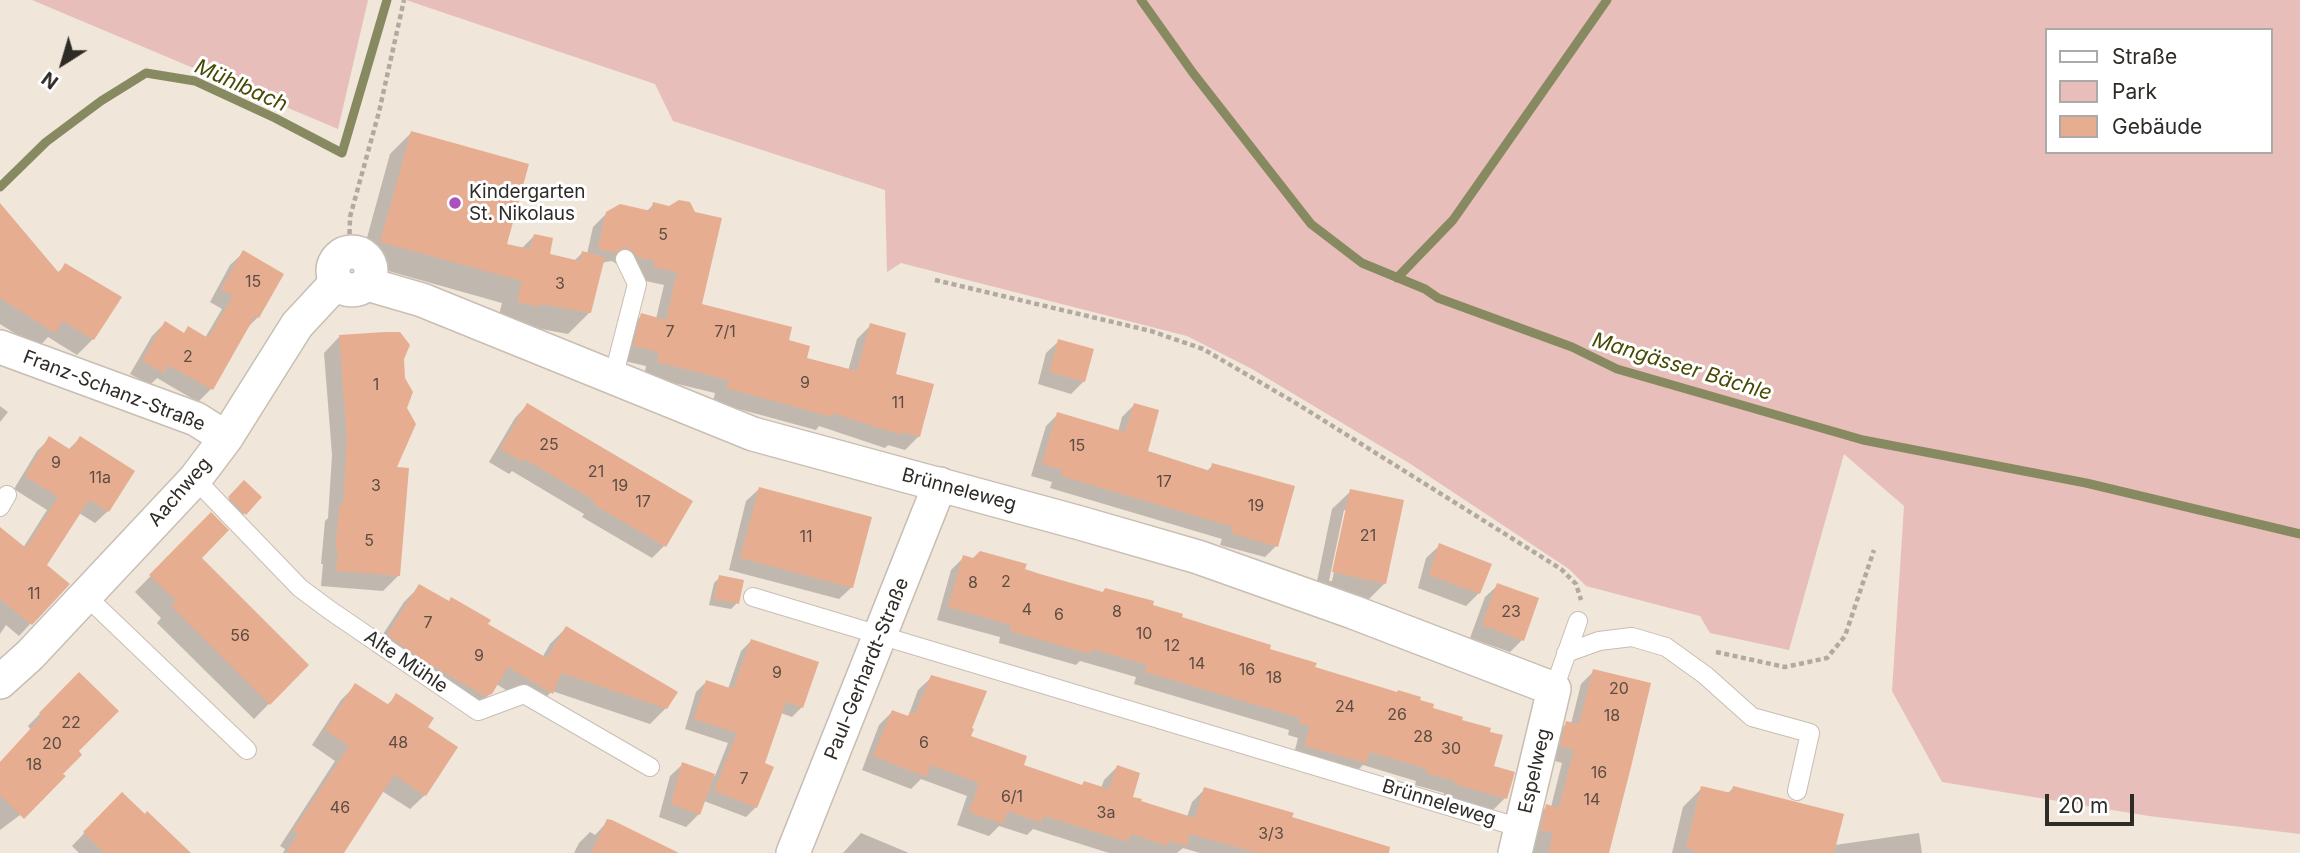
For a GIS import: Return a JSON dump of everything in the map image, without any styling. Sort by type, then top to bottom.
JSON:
[{"type":"street","points":[[349,251],[360,253],[368,260],[372,273],[352,284]]},
{"type":"street","name":"Brünneleweg","points":[[352,284],[422,300],[753,434],[1198,557],[1353,612],[1554,689]]},
{"type":"street","name":"Aachweg","points":[[0,682],[30,656],[195,479],[226,438],[297,325],[319,299],[352,284]]},
{"type":"street","name":"Franz-Schanz-Straße","points":[[0,347],[196,419],[226,438]]},
{"type":"street","name":"Paul-Gerhardt-Straße","points":[[793,853],[940,484]]},
{"type":"street","name":"Espelweg","points":[[1518,840],[1554,689]]},
{"type":"lane","points":[[613,378],[638,284],[625,259]]},
{"type":"lane","name":"Alte Mühle","points":[[195,479],[300,588],[478,711],[524,694],[650,767]]},
{"type":"lane","points":[[86,596],[247,750]]},
{"type":"lane","name":"Brünneleweg","points":[[753,597],[1518,840]]},
{"type":"lane","points":[[1554,689],[1578,621]]},
{"type":"lane","points":[[1566,653],[1600,641],[1632,637],[1666,647],[1705,675],[1752,717],[1810,733],[1797,791]]},
{"type":"path","points":[[349,251],[350,217],[379,112],[404,0]]},
{"type":"path","points":[[935,280],[1151,331],[1203,349],[1299,405],[1561,569],[1576,584],[1582,604],[1578,621]]},
{"type":"path","points":[[1666,647],[1720,653],[1785,667],[1827,658],[1845,636],[1874,550]]},
{"type":"green space","points":[[32,0],[368,0],[338,129]]},
{"type":"green space","points":[[406,0],[2300,0],[2300,834],[2149,816],[1942,782],[1892,691],[1904,506],[1844,454],[1789,650],[1710,633],[1700,616],[1586,586],[1569,569],[1409,463],[1252,369],[1187,336],[901,263],[887,272],[885,190],[673,121],[655,84]]},
{"type":"building","name":"Kindergarten St. Nikolaus","points":[[411,131],[529,164],[507,244],[530,249],[534,234],[553,238],[550,254],[580,261],[582,251],[605,257],[591,313],[517,302],[522,281],[380,242]]},
{"type":"building","points":[[679,200],[690,202],[695,212],[722,218],[702,304],[792,327],[789,340],[810,346],[807,358],[857,371],[870,323],[906,333],[896,374],[934,384],[920,437],[903,432],[901,435],[832,413],[831,417],[726,388],[728,380],[657,362],[659,352],[633,346],[641,313],[666,320],[677,272],[653,267],[655,261],[637,257],[627,248],[616,253],[598,249],[606,212],[620,204],[651,211],[653,202],[669,206]]},
{"type":"building","points":[[0,203],[59,273],[65,263],[122,297],[94,340],[63,321],[55,333],[0,298]]},
{"type":"building","points":[[243,250],[284,274],[259,318],[255,316],[213,390],[168,365],[164,373],[142,361],[165,321],[184,333],[188,326],[208,338],[233,296],[221,289]]},
{"type":"building","points":[[400,332],[410,345],[404,359],[405,378],[413,392],[407,408],[416,424],[397,467],[409,468],[400,576],[336,571],[338,550],[335,549],[340,503],[343,504],[347,439],[339,335]]},
{"type":"building","points":[[1058,339],[1094,349],[1085,382],[1049,372]]},
{"type":"building","points":[[527,403],[693,501],[666,547],[593,504],[595,501],[525,459],[523,462],[500,449]]},
{"type":"building","points":[[1134,403],[1159,410],[1148,451],[1210,471],[1212,463],[1295,486],[1278,547],[1231,533],[1233,527],[1061,476],[1062,470],[1042,464],[1057,412],[1125,432]]},
{"type":"building","points":[[49,436],[71,450],[80,436],[135,471],[109,512],[89,500],[47,565],[70,584],[32,625],[0,599],[0,527],[26,548],[58,497],[25,476]]},
{"type":"building","points":[[244,480],[262,497],[246,515],[228,497]]},
{"type":"building","points":[[759,487],[872,517],[853,588],[740,558]]},
{"type":"building","points":[[1350,489],[1404,500],[1386,584],[1332,572]]},
{"type":"building","points":[[211,512],[229,530],[202,558],[309,665],[270,705],[171,606],[176,601],[149,575]]},
{"type":"building","points":[[1439,543],[1492,564],[1480,594],[1429,575]]},
{"type":"building","points":[[980,551],[1027,564],[1025,569],[1040,574],[1103,592],[1105,588],[1154,601],[1153,605],[1183,614],[1182,617],[1271,645],[1270,649],[1317,663],[1315,667],[1421,697],[1420,700],[1434,704],[1433,708],[1491,728],[1490,732],[1503,735],[1494,766],[1515,772],[1507,799],[1454,784],[1455,781],[1426,773],[1427,769],[1370,752],[1367,763],[1304,746],[1310,726],[1299,723],[1300,718],[1145,672],[1147,665],[1091,649],[1090,654],[1010,631],[1011,625],[948,607],[963,555],[973,558]]},
{"type":"building","points":[[719,575],[744,580],[739,604],[714,599]]},
{"type":"building","points":[[1497,583],[1539,598],[1524,641],[1482,625]]},
{"type":"building","points":[[419,584],[449,601],[451,597],[472,609],[491,620],[488,624],[547,658],[566,626],[678,692],[667,709],[561,673],[553,694],[508,667],[492,694],[485,696],[421,659],[387,635]]},
{"type":"building","points":[[751,639],[819,662],[803,708],[786,702],[765,763],[774,767],[757,808],[714,791],[737,733],[694,719],[706,680],[733,689]]},
{"type":"building","points":[[1593,669],[1651,683],[1631,767],[1609,853],[1548,853],[1553,833],[1540,830],[1546,804],[1559,808],[1574,750],[1560,746],[1566,721],[1579,724]]},
{"type":"building","points":[[79,672],[119,711],[79,751],[82,755],[63,774],[66,776],[24,819],[0,795],[0,762],[42,716],[39,713]]},
{"type":"building","points":[[931,675],[987,691],[971,736],[1027,756],[1024,765],[1082,785],[1084,781],[1109,789],[1117,765],[1140,773],[1133,797],[1142,799],[1141,801],[1195,818],[1204,787],[1294,813],[1292,817],[1390,847],[1389,853],[1257,853],[1190,834],[1187,846],[1169,841],[1168,846],[1131,834],[1128,842],[1044,816],[1041,823],[1008,811],[1003,824],[969,812],[979,783],[931,765],[926,777],[873,756],[892,710],[908,716],[910,712],[915,714]]},
{"type":"building","points":[[355,683],[389,705],[396,693],[434,718],[428,727],[458,747],[426,796],[394,775],[344,853],[286,853],[298,834],[293,831],[349,746],[325,730]]},
{"type":"building","points":[[682,762],[715,774],[700,815],[671,804]]},
{"type":"building","points":[[1701,786],[1731,793],[1733,786],[1844,814],[1834,853],[1694,853],[1694,850],[1686,848]]},
{"type":"building","points":[[122,792],[145,814],[147,811],[191,853],[104,853],[83,832]]},
{"type":"building","points":[[607,819],[612,820],[679,853],[591,853]]},
{"type":"waterway","name":"Mühlbach","points":[[0,187],[46,142],[101,101],[146,73],[195,81],[342,153],[387,0]]},
{"type":"waterway","name":"Mangässer Bächle","points":[[1141,0],[1193,73],[1311,224],[1362,263],[1425,289],[1438,298],[1572,347],[1617,369],[1863,440],[2086,483],[2300,534]]},
{"type":"waterway","points":[[1397,278],[1453,220],[1607,0]]},
{"type":"place","name":"Kindergarten St. Nikolaus","points":[[455,203]]}]
